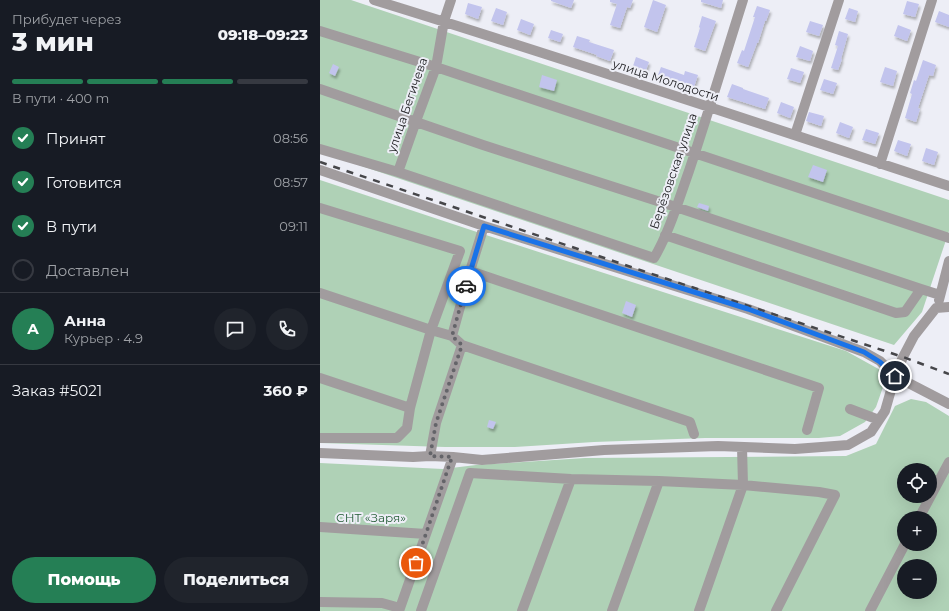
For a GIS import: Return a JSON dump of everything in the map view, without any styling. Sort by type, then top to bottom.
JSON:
[{"type":"street","name":"улица Молодости","points":[[374,0],[949,186]]},
{"type":"street","name":"улица Бегичева","points":[[398,172],[436,67],[444,22],[451,0]]},
{"type":"street","name":"Берёзовская улица","points":[[398,172],[654,258],[676,207],[743,0]]},
{"type":"street","points":[[795,135],[839,0]]},
{"type":"street","points":[[880,164],[932,0]]},
{"type":"street","points":[[320,31],[436,67],[949,238]]},
{"type":"street","points":[[320,89],[921,289],[940,294]]},
{"type":"street","points":[[320,149],[398,172]]},
{"type":"street","points":[[320,170],[484,226],[748,309],[864,352],[880,362],[895,376],[949,404]]},
{"type":"street","points":[[320,208],[460,251],[431,330],[410,408],[407,428],[397,438],[320,438]]},
{"type":"street","points":[[452,336],[484,226]]},
{"type":"street","points":[[665,235],[896,313],[905,312],[921,289]]},
{"type":"street","points":[[320,453],[413,457],[430,456],[482,460],[604,450],[718,446],[795,449],[848,445],[871,432],[885,411],[895,376],[903,357],[914,336],[936,308],[949,261]]},
{"type":"street","points":[[470,271],[819,388],[807,430]]},
{"type":"street","points":[[320,293],[452,336],[462,345],[690,422],[694,434]]},
{"type":"street","points":[[936,308],[949,307]]},
{"type":"street","points":[[430,456],[436,423],[462,345]]},
{"type":"street","points":[[320,378],[410,408]]},
{"type":"street","points":[[850,409],[879,420]]},
{"type":"street","points":[[699,611],[743,485],[742,447]]},
{"type":"street","points":[[320,602],[399,610],[452,457]]},
{"type":"street","points":[[923,511],[949,462]]},
{"type":"street","points":[[421,611],[470,473],[571,479],[743,485],[819,492],[835,495],[776,611]]},
{"type":"street","points":[[522,611],[571,479]]},
{"type":"street","points":[[612,611],[658,481]]},
{"type":"street","points":[[320,527],[426,534]]},
{"type":"street","points":[[870,611],[901,551]]},
{"type":"green space","points":[[320,0],[351,0],[949,200],[949,231],[922,312],[894,345],[320,152]]},
{"type":"green space","points":[[320,180],[846,351],[884,372],[883,387],[876,407],[865,422],[840,436],[819,438],[705,438],[594,442],[515,447],[445,447],[320,443]]},
{"type":"green space","name":"СНТ «Заря»","points":[[911,399],[926,402],[949,416],[949,611],[320,611],[320,463],[443,469],[476,465],[585,458],[846,456],[876,444],[895,406]]},
{"type":"building","points":[[551,0],[574,0],[571,8]]},
{"type":"building","points":[[610,0],[633,0],[630,8],[627,7],[620,28],[610,25],[617,4],[610,2]]},
{"type":"building","points":[[653,0],[666,5],[657,32],[644,27]]},
{"type":"building","points":[[701,0],[723,0],[721,8],[701,2]]},
{"type":"building","points":[[907,1],[919,4],[915,17],[903,14]]},
{"type":"building","points":[[468,3],[482,7],[478,19],[465,14]]},
{"type":"building","points":[[757,6],[770,10],[748,67],[737,63],[742,50],[744,51]]},
{"type":"building","points":[[496,8],[507,12],[503,25],[491,21]]},
{"type":"building","points":[[849,8],[858,11],[855,22],[845,19]]},
{"type":"building","points":[[939,11],[949,15],[949,27],[935,22]]},
{"type":"building","points":[[702,16],[716,21],[705,51],[694,47]]},
{"type":"building","points":[[521,19],[534,24],[530,35],[517,30]]},
{"type":"building","points":[[810,21],[823,25],[819,36],[806,32]]},
{"type":"building","points":[[898,25],[911,30],[907,41],[894,36]]},
{"type":"building","points":[[551,30],[563,34],[560,42],[548,38]]},
{"type":"building","points":[[839,31],[848,34],[838,70],[831,68],[838,46],[835,45]]},
{"type":"building","points":[[577,36],[590,40],[589,42],[614,50],[610,61],[573,47]]},
{"type":"building","points":[[800,46],[813,51],[810,61],[796,57]]},
{"type":"building","points":[[636,57],[649,62],[646,70],[633,66]]},
{"type":"building","points":[[923,60],[936,65],[933,76],[929,75],[918,108],[920,109],[916,122],[905,118],[912,94],[910,93],[914,80],[916,81]]},
{"type":"building","points":[[333,64],[339,67],[335,76],[329,73]]},
{"type":"building","points":[[661,67],[684,75],[685,71],[698,75],[694,87],[658,75]]},
{"type":"building","points":[[885,67],[897,71],[893,86],[880,82]]},
{"type":"building","points":[[791,68],[804,72],[800,83],[787,79]]},
{"type":"building","points":[[542,75],[557,80],[554,91],[539,87]]},
{"type":"building","points":[[824,79],[837,83],[833,94],[820,90]]},
{"type":"building","points":[[732,84],[769,98],[765,109],[727,97]]},
{"type":"building","points":[[781,102],[794,107],[790,118],[777,113]]},
{"type":"building","points":[[809,112],[824,116],[821,126],[806,121]]},
{"type":"building","points":[[840,122],[853,127],[849,138],[836,133]]},
{"type":"building","points":[[866,129],[879,133],[875,144],[862,140]]},
{"type":"building","points":[[898,140],[911,144],[907,156],[894,151]]},
{"type":"building","points":[[926,148],[938,152],[934,165],[922,161]]},
{"type":"building","points":[[813,165],[827,170],[823,182],[808,177]]},
{"type":"building","points":[[699,203],[709,206],[708,211],[697,207]]},
{"type":"building","points":[[626,301],[636,305],[632,317],[622,313]]},
{"type":"building","points":[[489,420],[496,422],[493,429],[487,427]]},
{"type":"railway","points":[[320,162],[903,357],[949,374]]},
{"type":"way so far","points":[[416,563],[452,457],[430,456],[436,423],[462,345],[452,336],[466,286]]},
{"type":"route","points":[[466,286],[484,226],[748,309],[864,352],[880,362],[895,376]]}]
